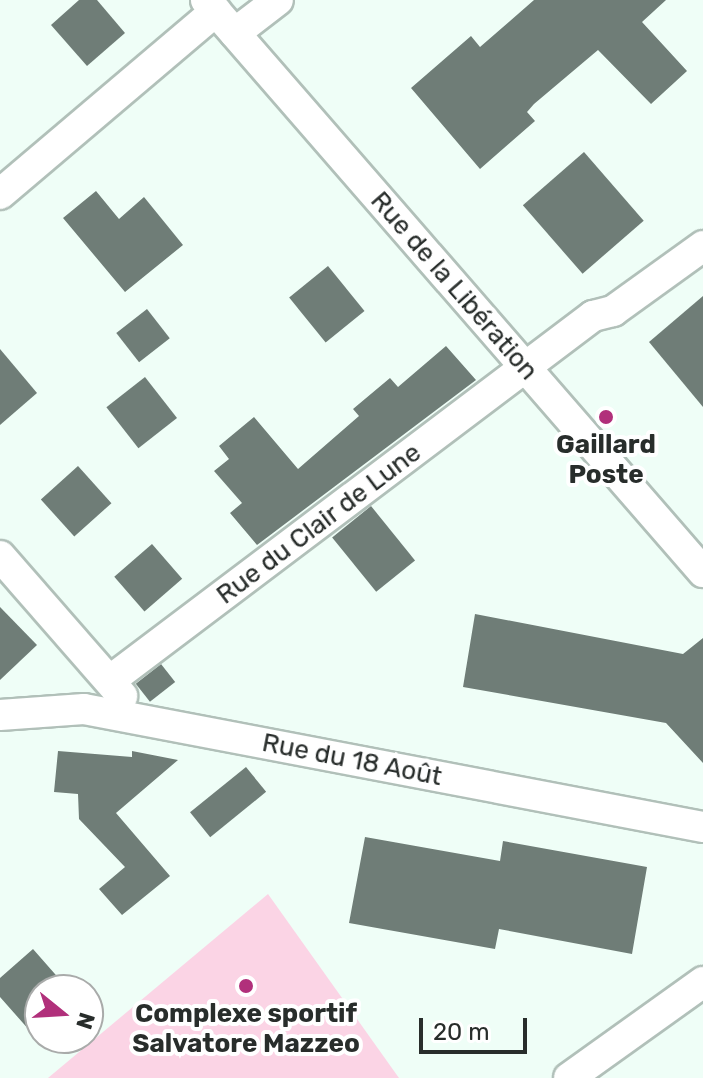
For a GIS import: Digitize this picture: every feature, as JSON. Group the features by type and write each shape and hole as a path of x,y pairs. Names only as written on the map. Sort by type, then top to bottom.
{"street":[{"path":"0,194 219,14 278,0"},
{"name":"Rue de la Libération","path":"219,14 703,572"},
{"name":"Rue du Clair de Lune","path":"112,679 524,368 703,246"},
{"path":"0,556 112,679 122,695 120,716"},
{"name":"Rue du 18 Août","path":"0,715 61,707 120,716 703,827"},
{"path":"569,1078 703,982"}],"shaded area":[{"name":"Complexe sportif Salvatore Mazzeo","path":"268,894 399,1078 48,1078 77,1054 104,1054 104,1031"}],"building":[{"path":"79,0 97,0 125,33 87,66 51,25"},
{"path":"534,0 666,0 642,22 687,71 651,104 598,50 534,104 527,112 535,121 480,169 411,88 471,36 480,47"},
{"path":"584,152 644,221 583,274 523,205"},
{"path":"96,191 119,219 144,197 183,245 125,292 63,218"},
{"path":"328,266 365,311 326,343 289,297"},
{"path":"703,296 703,407 649,342"},
{"path":"147,309 170,338 139,362 116,333"},
{"path":"446,346 476,380 257,545 230,513 242,503 214,471 229,459 219,446 254,417 298,469 359,416 353,409 390,378 398,387"},
{"path":"0,349 37,393 0,425"},
{"path":"145,377 177,418 138,448 106,407"},
{"path":"78,466 111,503 74,537 41,499"},
{"path":"371,506 415,560 376,592 332,537"},
{"path":"152,544 182,579 144,612 114,577"},
{"path":"0,607 37,645 0,680"},
{"path":"475,614 683,654 703,638 703,763 666,723 463,687"},
{"path":"161,664 175,682 150,702 136,684"},
{"path":"58,751 132,757 132,751 178,760 116,813 170,876 122,915 99,889 125,867 79,819 78,794 54,792"},
{"path":"246,767 266,792 210,837 190,812"},
{"path":"365,837 500,861 503,841 647,867 632,954 499,929 495,949 349,923"},
{"path":"33,949 55,974 24,974 24,1024 0,997 0,978"}],"place":[{"name":"Gaillard Poste","path":"606,417"},
{"name":"Complexe sportif Salvatore Mazzeo","path":"246,986"}]}
